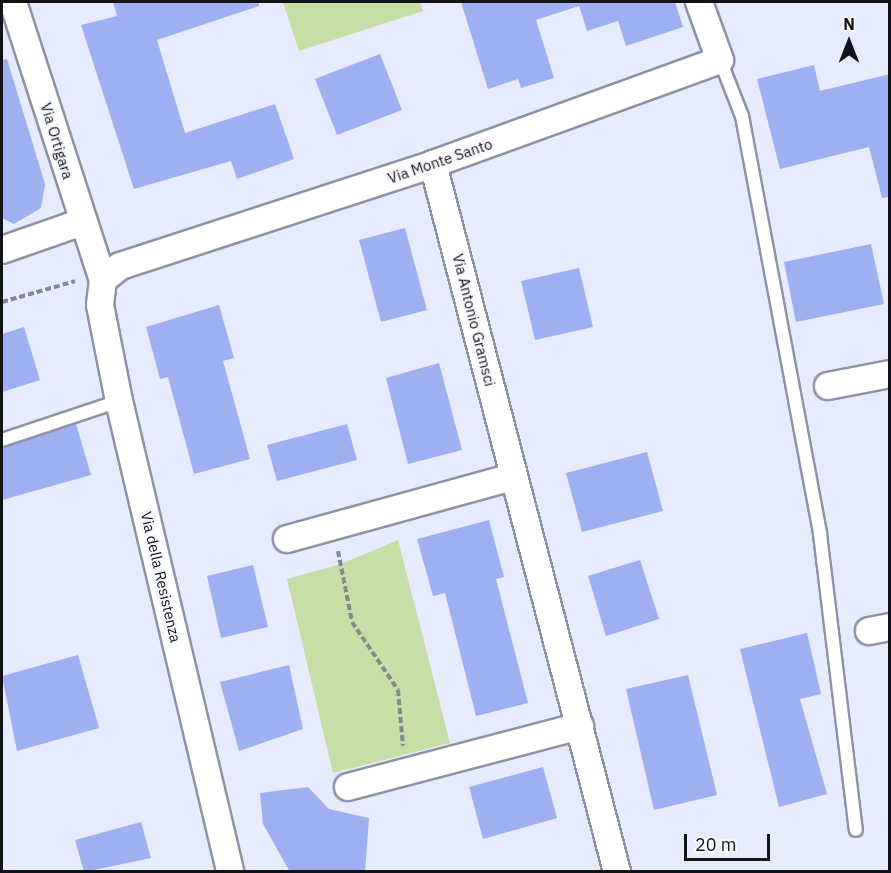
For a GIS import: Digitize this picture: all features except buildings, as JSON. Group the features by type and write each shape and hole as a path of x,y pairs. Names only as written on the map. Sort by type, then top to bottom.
{"street":[{"name":"Via Ortigara","path":"13,2 82,222 103,280"},
{"path":"699,2 720,60"},
{"name":"Via Monte Santo","path":"103,280 120,266 433,164 720,60"},
{"name":"Via Antonio Gramsci","path":"433,164 512,477 617,872"},
{"path":"2,250 82,222"},
{"name":"Via della Resistenza","path":"103,280 100,306 119,401 230,872"},
{"path":"828,386 890,374"},
{"path":"287,539 512,477"},
{"path":"348,787 580,726"}],"lane":[{"path":"720,60 742,116 818,523 856,830"},
{"path":"2,440 119,401"}],"path":[{"path":"2,302 66,281 103,280"},
{"path":"334,526 351,622 398,690 405,772"}],"green space":[{"path":"283,2 420,2 423,11 299,51"},
{"path":"398,540 450,743 333,773 287,579 341,564"}]}
